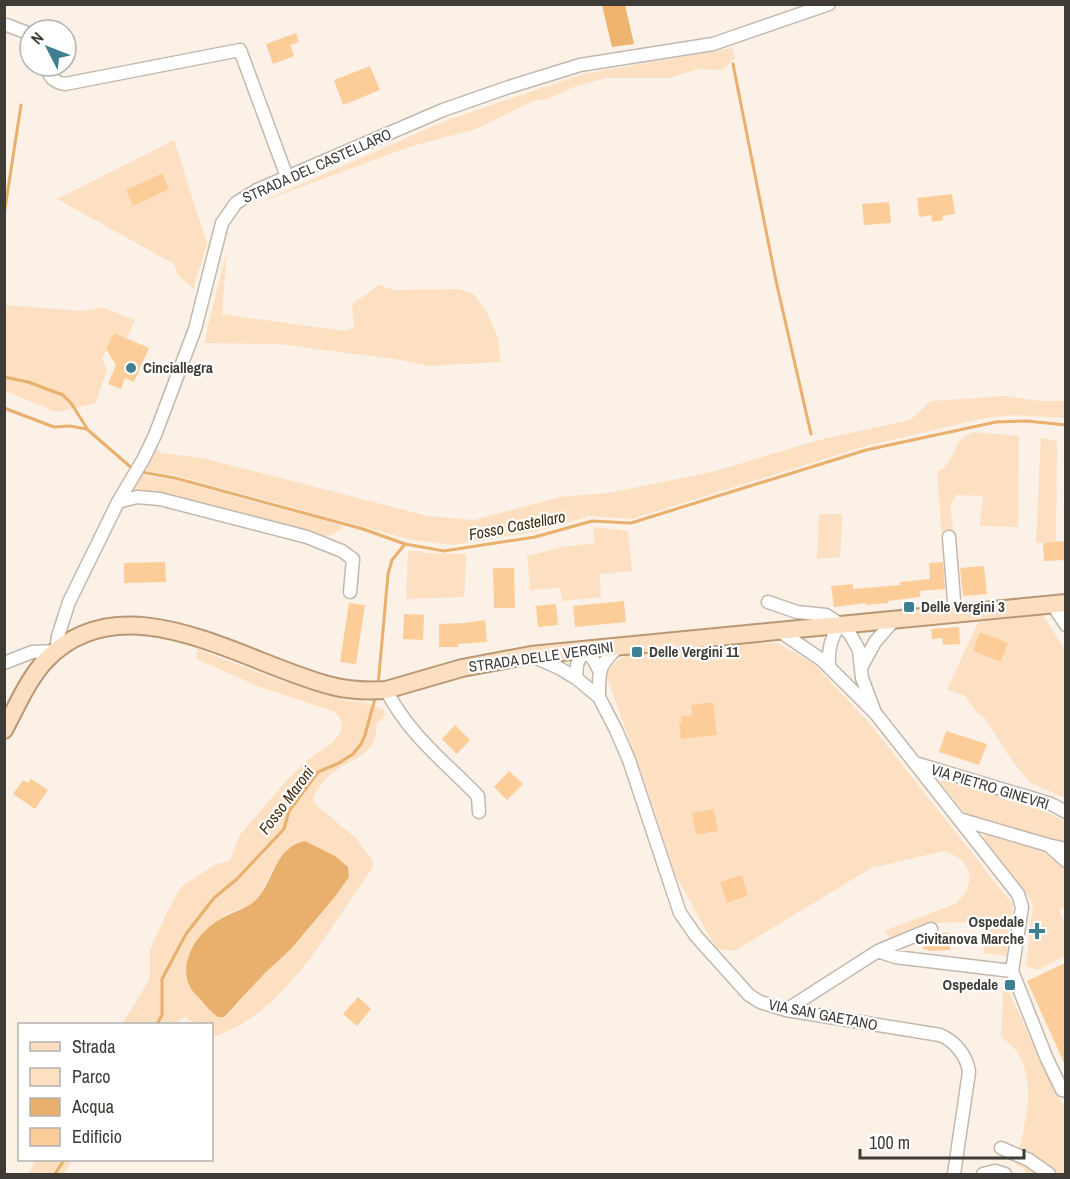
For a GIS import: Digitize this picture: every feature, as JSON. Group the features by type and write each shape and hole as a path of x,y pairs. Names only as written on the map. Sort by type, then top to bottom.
{"main road":[{"name":"STRADA DELLE VERGINI","path":"4,730 35,674 56,651 68,641 113,627 141,625 179,632 323,684 358,691 386,690 462,668 531,655 1059,604"}],"street":[{"name":"STRADA DEL CASTELLARO","path":"56,651 58,636 69,602 118,502 155,435 195,329 222,223 236,202 257,190 443,110 509,87 580,65 713,44 830,4"},
{"path":"7,25 18,29"},
{"path":"50,78 57,83 65,84 240,50 287,177"},
{"path":"118,502 138,497 160,499 307,537 354,559 350,591"},
{"path":"948,537 956,613"},
{"path":"768,602 797,612 826,615 840,624 831,639 829,666"},
{"path":"1059,604 1065,625"},
{"path":"862,666 875,642 895,619"},
{"name":"VIA PIETRO GINEVRI","path":"840,624 850,633 855,642 862,666 862,678 876,714"},
{"name":"VIA PIETRO GINEVRI","path":"777,630 829,666 876,714 1018,894 1022,907 1012,971"},
{"path":"576,678 577,665 583,650 593,659 599,670 619,646"},
{"path":"4,663 32,652 56,651"},
{"name":"VIA SAN GAETANO","path":"531,655 560,668 599,697 629,760 680,913 696,936 749,995 760,1002 786,1010 940,1035 953,1043 965,1058 969,1072 954,1174"},
{"name":"VIA SAN GAETANO","path":"599,670 599,697"},
{"path":"386,690 400,716 420,741 478,796 479,812"},
{"name":"VIA PIETRO GINEVRI","path":"915,764 1051,804 1065,812"},
{"path":"959,819 1065,849"},
{"path":"1048,845 1065,861"},
{"path":"786,1010 878,951 931,929"},
{"path":"878,951 895,957 1012,971 1047,1059 1064,1092"},
{"path":"1001,1148 1029,1160 1049,1174"},
{"path":"983,1174 995,1170 1005,1174"}],"green space":[{"path":"732,48 735,58 722,70 698,69 669,78 606,78 574,87 547,99 533,101 476,129 409,147 258,203 445,121 583,74"},
{"path":"174,140 207,244 193,289 177,274 174,264 57,199","holes":["161,173 169,189 133,205 126,190"]},
{"path":"227,250 222,314 345,331 354,327 352,304 379,285 394,290 459,289 474,294 488,314 498,338 501,362 428,366 395,359 278,344 204,343"},
{"path":"4,305 84,311 102,307 135,320 127,338 114,333 102,359 107,369 96,403 57,412 5,391"},
{"path":"1006,396 1040,401 1065,401 1065,418 1015,415 985,418 866,446 632,519 590,516 534,532 453,545 408,539 174,475 147,471 141,464 150,446 162,453 202,458 428,516 474,520 560,497 609,493 712,472 819,440 910,420 931,401"},
{"path":"973,432 1019,436 1018,527 980,526 983,496 956,495 950,506 954,536 942,537 937,473 947,464 959,442"},
{"path":"1041,438 1057,441 1056,542 1036,543"},
{"path":"141,475 174,480 344,526 331,535 317,537 130,493"},
{"path":"819,514 842,514 840,557 817,559"},
{"path":"593,527 628,531 632,571 600,574 601,597 562,601 560,588 530,590 527,556 564,547 595,543"},
{"path":"408,551 466,554 464,597 406,599"},
{"path":"1043,615 1065,650 1065,798 1029,782 1010,758 984,717 977,713 964,695 947,690 978,622","holes":["981,632 988,635 983,648 993,638 1008,643 1001,662 973,651"]},
{"path":"777,643 813,663 871,725 1013,905 1006,956 984,953 985,922 931,923 890,940 884,931 955,904 962,897 967,889 969,874 961,861 944,851 871,868 735,951 718,949 675,874 606,675 616,662 630,654 702,649 705,656 721,653 724,644","holes":["713,702 717,735 681,739 679,724 682,723 681,716 692,715 691,705","714,809 718,831 696,835 692,814","742,875 748,896 727,903 720,882"]},
{"path":"197,649 281,681 383,709 385,716 376,724 373,743 362,755 331,774 313,797 315,804 357,839 373,862 372,869 305,965 265,1008 242,1024 216,1036 213,1034 213,1023 194,1023 185,1017 175,1023 123,1023 150,979 150,950 181,887 216,864 230,861 239,836 286,781 309,759 331,744 340,733 342,722 335,712 257,686 197,659","holes":["305,841 335,856 349,877 290,950 266,972 236,1006 201,999 191,990 187,957 194,944 214,923 230,912 244,908 257,900 276,864"]},
{"path":"939,781 949,781 1044,811 1065,821 1065,842 966,815"},
{"path":"987,834 1040,849 1065,869 1065,907 1059,910 1065,924 1065,956 1038,970 1026,966 1033,903 982,838"},
{"path":"1004,981 1055,1092 1065,1107 1065,1174 1026,1174 1024,1168 1016,1165 1025,1123 1028,1094 1024,1067 1017,1051 1001,1037"},
{"path":"35,1161 71,1161 64,1174 28,1174"}],"shaded area":[{"path":"602,5 625,5 634,44 612,47"}],"water":[{"path":"305,841 335,856 348,867 349,877 290,950 224,1017 218,1017 190,987 186,968 191,950 209,927 222,918 249,906 257,899 281,857 295,844"}],"building":[{"path":"296,33 299,42 290,45 294,56 273,64 266,44"},
{"path":"370,66 380,90 343,105 334,80"},
{"path":"162,173 169,189 133,206 126,190"},
{"path":"952,194 955,214 943,216 943,220 932,222 931,215 919,217 917,198"},
{"path":"889,202 891,223 864,225 862,204"},
{"path":"114,333 149,348 134,382 125,378 121,389 108,384 116,365 106,349"},
{"path":"1065,541 1065,560 1044,561 1043,543"},
{"path":"165,562 166,582 124,583 124,563"},
{"path":"943,562 945,589 920,591 920,597 888,601 888,603 834,607 831,586 853,584 853,589 900,585 900,582 930,579 929,563"},
{"path":"984,566 987,594 963,596 960,568"},
{"path":"493,568 514,568 515,608 494,608"},
{"path":"624,601 626,622 575,627 573,606"},
{"path":"349,603 365,605 356,664 340,662"},
{"path":"556,604 558,625 538,627 536,606"},
{"path":"404,614 424,615 423,640 403,639"},
{"path":"485,620 487,642 458,644 458,647 439,647 439,624"},
{"path":"959,627 960,644 943,645 942,638 932,639 931,629"},
{"path":"980,632 1008,643 1001,662 973,651"},
{"path":"713,702 717,735 681,739 679,723 682,723 681,716 692,715 691,705"},
{"path":"455,725 470,740 457,754 442,739"},
{"path":"946,731 987,744 979,765 939,752"},
{"path":"509,771 523,784 507,800 494,787"},
{"path":"31,779 48,790 35,809 13,794 23,780 28,783"},
{"path":"714,809 718,831 696,835 692,813"},
{"path":"742,875 748,896 727,903 720,882"},
{"path":"938,932 950,933 950,950 923,949 924,941 931,941 931,938"},
{"path":"1065,963 1065,1065 1027,981"},
{"path":"358,997 371,1009 357,1026 343,1014"}],"waterway":[{"path":"733,64 776,281 811,434"},
{"path":"4,215 21,105"},
{"name":"Fosso Castellaro","path":"4,377 28,382 63,395 71,403 88,430 134,470"},
{"path":"4,408 54,427 70,426 86,429"},
{"name":"Fosso Castellaro","path":"141,472 175,478 363,529 405,544 444,551 535,537 592,521 631,523 866,450 996,422 1027,421 1066,425"},
{"name":"Fosso Maroni","path":"378,686 388,574 392,560 405,544"},
{"name":"Fosso Maroni","path":"158,1023 162,1015 162,979 186,934 214,898 237,879 284,829 289,811 318,772 353,754 361,744 376,695"},
{"name":"Fosso Maroni","path":"55,1174 63,1161"}],"place":[{"name":"Cinciallegra","path":"131,368"},
{"name":"Delle Vergini 3","path":"909,607"},
{"name":"Delle Vergini 11","path":"637,652"},
{"name":"Ospedale Civitanova Marche","path":"1037,931"},
{"name":"Ospedale","path":"1010,985"}]}
